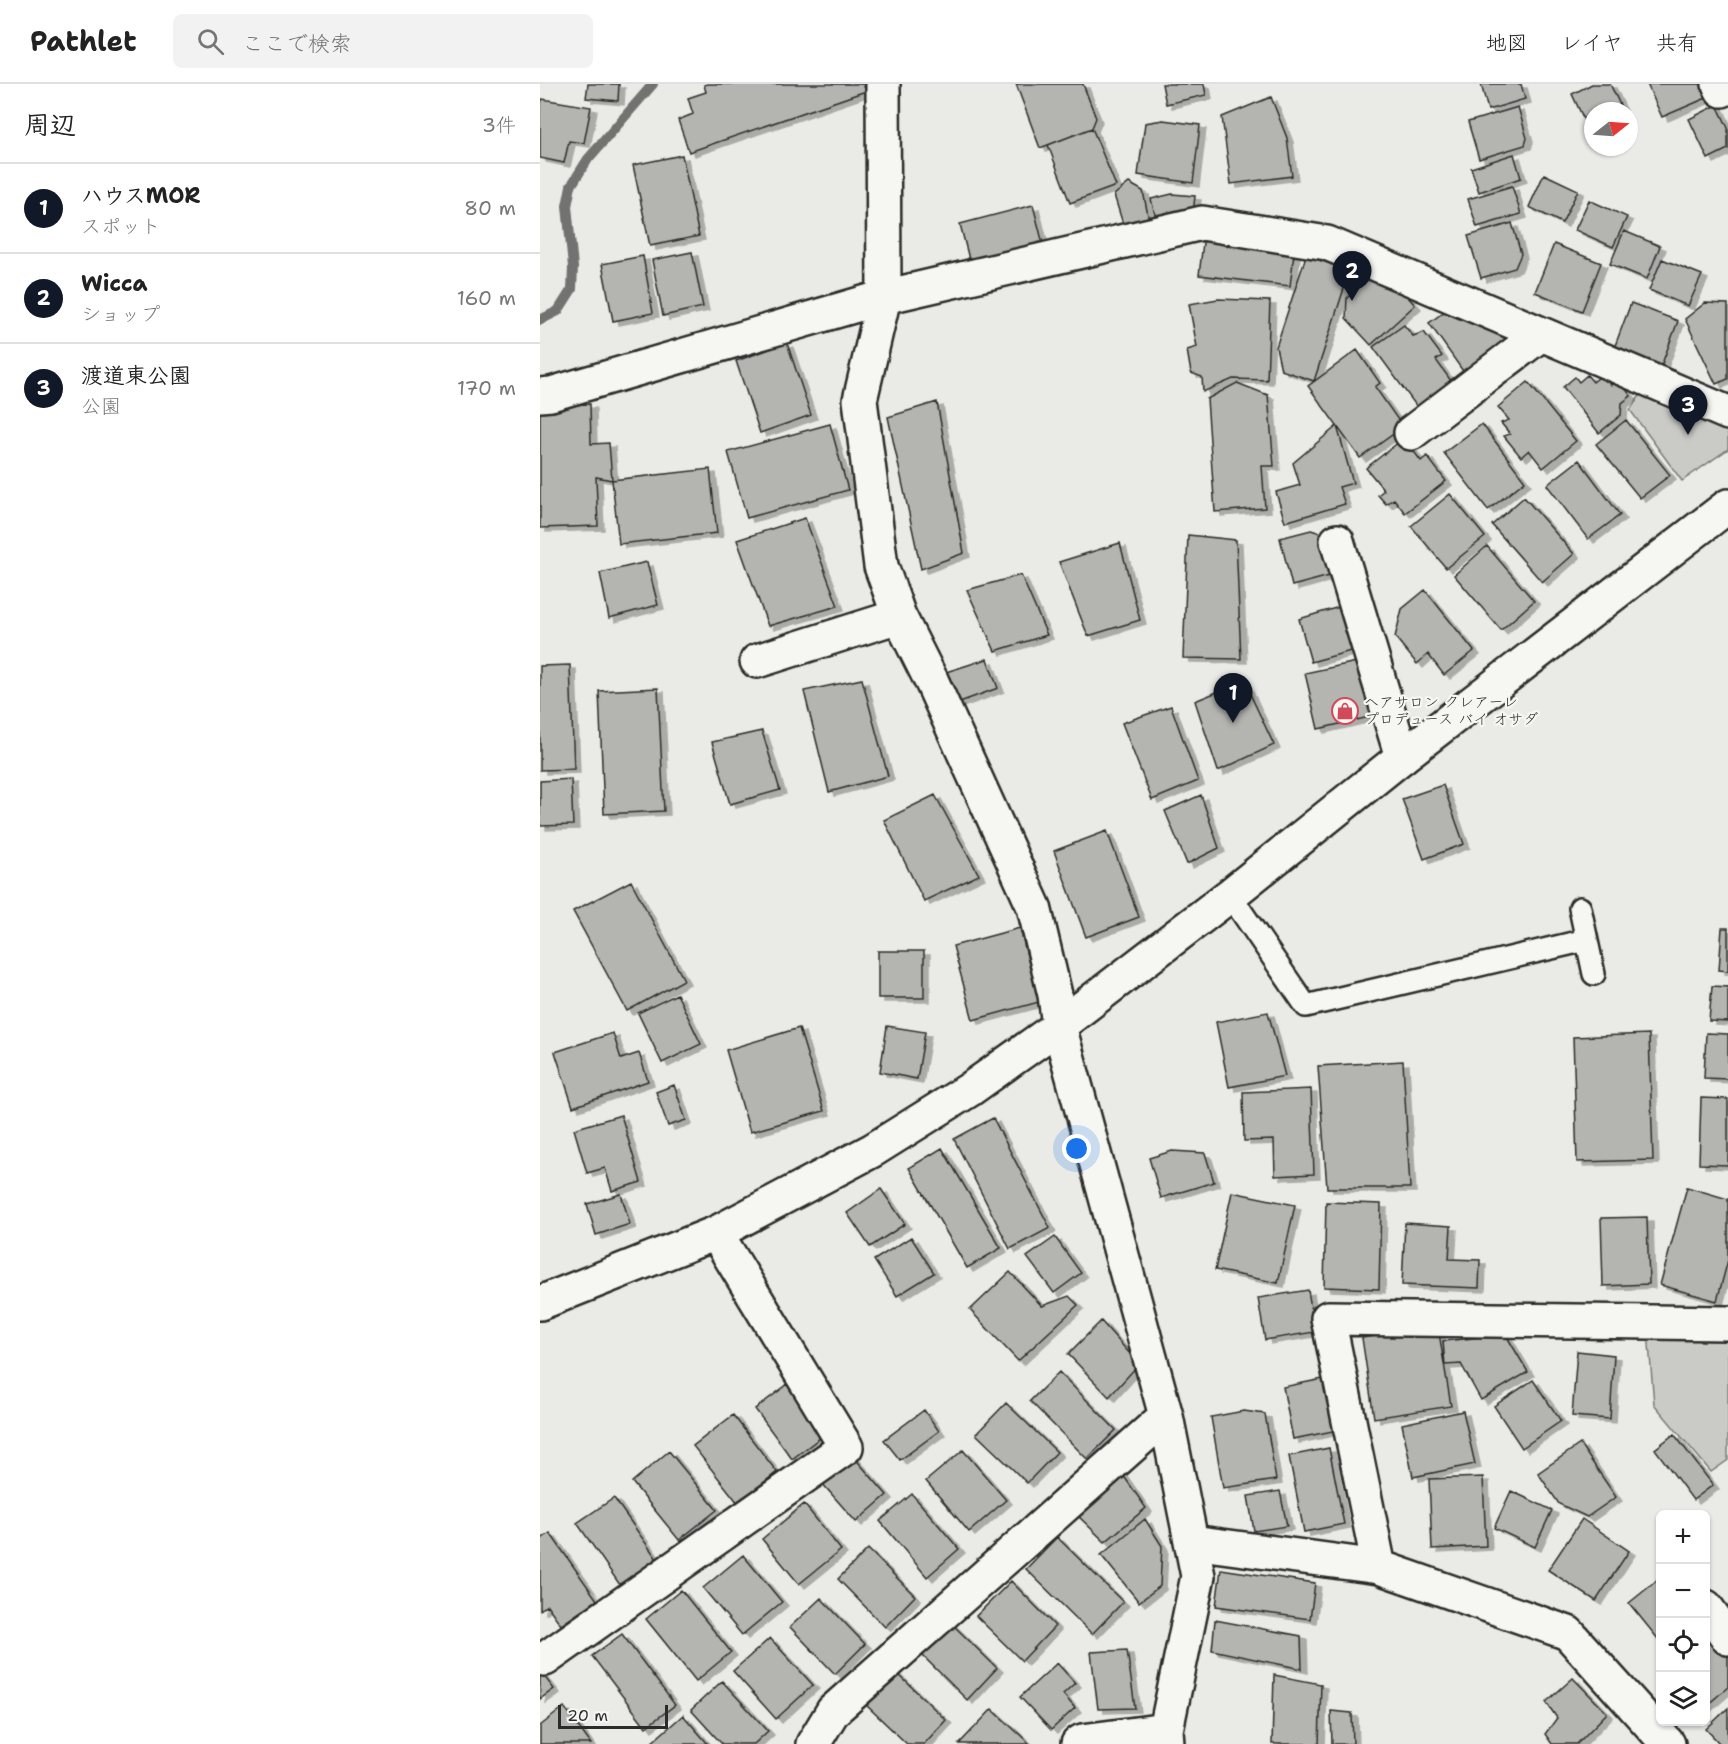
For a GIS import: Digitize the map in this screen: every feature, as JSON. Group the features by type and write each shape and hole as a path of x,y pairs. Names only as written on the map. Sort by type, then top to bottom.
{"street":[{"path":"884,84 884,297 860,400 881,566 899,616 933,682 1034,907 1055,995 1059,1026 1166,1416 1198,1576 1166,1737 1082,1741 1078,1744"},
{"path":"540,395 551,394 884,297 1202,223 1327,243 1728,413"},
{"path":"1411,433 1541,334"},
{"path":"540,1303 716,1233 873,1150 969,1090 1059,1026 1230,895 1402,757 1728,506"},
{"path":"1337,541 1402,757"},
{"path":"757,661 899,616"},
{"path":"545,1659 846,1447 716,1233"},
{"path":"1379,1567 1328,1318 1728,1323"},
{"path":"813,1744 833,1711 1166,1416"},
{"path":"1192,1542 1379,1567 1568,1634 1668,1744"},
{"path":"1710,1613 1728,1638"}],"lane":[{"path":"1230,895 1306,1006 1586,940"},
{"path":"1580,908 1594,974"}],"shaded area":[{"path":"1643,391 1728,421 1728,449 1682,481 1630,410"},
{"path":"1648,1332 1728,1335 1728,1460 1711,1472 1654,1404"}],"building":[{"path":"588,84 619,84 618,101 586,98"},
{"path":"863,84 866,91 689,152 678,120 693,114 688,98 706,92 704,85"},
{"path":"1016,84 1083,84 1096,118 1092,128 1040,148"},
{"path":"1162,84 1204,84 1206,95 1166,104"},
{"path":"1481,84 1521,84 1525,99 1488,110"},
{"path":"1592,84 1610,84 1619,102 1584,102 1584,120 1572,94"},
{"path":"1647,84 1706,84 1711,96 1662,117"},
{"path":"1271,97 1287,138 1292,176 1231,184 1222,117"},
{"path":"542,99 591,107 584,143 569,141 564,163 540,158"},
{"path":"1717,105 1728,128 1728,149 1708,159 1689,119"},
{"path":"1518,107 1527,138 1525,145 1479,159 1468,122"},
{"path":"1163,120 1200,125 1193,183 1138,175 1145,123"},
{"path":"1092,128 1116,186 1070,203 1048,145"},
{"path":"1514,154 1521,178 1479,192 1471,168"},
{"path":"682,155 699,236 650,246 633,165"},
{"path":"1544,174 1578,190 1562,223 1529,207"},
{"path":"1129,183 1143,191 1150,225 1136,228 1123,224 1114,195"},
{"path":"1512,186 1521,214 1477,227 1468,199"},
{"path":"1172,194 1195,196 1193,214 1157,223 1151,199"},
{"path":"1589,200 1627,217 1613,247 1575,230"},
{"path":"1033,205 1043,244 970,263 960,224"},
{"path":"1512,223 1521,254 1515,268 1481,278 1468,236"},
{"path":"1624,231 1660,246 1647,279 1610,264"},
{"path":"1204,235 1295,246 1290,286 1199,275"},
{"path":"1554,244 1601,263 1582,311 1535,292"},
{"path":"692,252 703,307 663,316 652,260"},
{"path":"643,256 653,313 613,321 602,264"},
{"path":"1306,256 1350,270 1314,381 1281,370 1276,347"},
{"path":"1662,259 1702,275 1688,306 1649,290"},
{"path":"1374,274 1385,285 1392,279 1415,305 1371,345 1346,318 1347,298"},
{"path":"1218,299 1270,301 1267,380 1233,379 1203,392 1202,377 1191,373 1187,350 1197,347 1189,304"},
{"path":"1631,303 1678,321 1660,369 1613,351"},
{"path":"1705,303 1728,304 1728,379 1716,384 1685,319"},
{"path":"1452,306 1494,320 1509,342 1465,374 1429,323"},
{"path":"1404,325 1413,336 1424,332 1442,356 1436,360 1454,385 1420,411 1373,347"},
{"path":"787,343 811,415 760,433 736,361"},
{"path":"1357,350 1380,383 1375,387 1403,427 1360,458 1308,386"},
{"path":"1603,374 1611,385 1618,379 1631,396 1622,403 1621,415 1599,433 1563,387 1575,377 1579,382 1587,375 1593,382"},
{"path":"1528,382 1576,441 1543,468 1529,450 1521,457 1504,436 1510,434 1501,423 1509,420 1498,407"},
{"path":"1237,383 1268,395 1274,466 1262,466 1265,508 1215,512 1207,399"},
{"path":"937,402 964,553 921,569 888,417"},
{"path":"590,404 591,444 609,443 612,480 596,477 598,526 540,528 540,406"},
{"path":"1626,420 1670,475 1640,498 1596,444"},
{"path":"830,424 848,490 747,518 728,452"},
{"path":"1482,424 1525,481 1488,510 1444,453"},
{"path":"1337,426 1353,483 1339,487 1345,504 1285,522 1276,492 1300,485 1293,463"},
{"path":"1404,438 1421,461 1427,456 1446,481 1405,513 1394,499 1386,504 1378,495 1384,490 1366,468"},
{"path":"1579,460 1620,515 1588,539 1547,485"},
{"path":"710,469 717,533 619,544 612,480"},
{"path":"1450,494 1485,537 1446,568 1411,526"},
{"path":"1524,497 1574,554 1542,582 1492,525"},
{"path":"805,518 838,606 768,626 737,540"},
{"path":"1311,530 1327,535 1337,574 1292,586 1280,538"},
{"path":"1188,535 1236,540 1241,659 1183,658"},
{"path":"1120,543 1140,620 1088,636 1059,562"},
{"path":"1487,546 1534,601 1501,630 1454,575"},
{"path":"647,562 658,605 609,618 600,573"},
{"path":"1021,575 1047,635 995,651 967,590"},
{"path":"1425,590 1474,651 1444,675 1428,654 1417,664 1395,637 1402,609"},
{"path":"1346,605 1358,649 1311,662 1299,619"},
{"path":"987,659 998,688 957,703 946,672"},
{"path":"1366,660 1378,715 1318,729 1305,673"},
{"path":"570,665 574,769 540,770 540,666"},
{"path":"862,679 888,776 829,792 804,691"},
{"path":"1244,681 1274,745 1218,771 1195,701"},
{"path":"658,688 664,811 604,814 599,691"},
{"path":"1171,706 1198,781 1152,800 1122,723"},
{"path":"762,731 780,790 730,804 712,742"},
{"path":"571,779 573,825 540,826 540,781"},
{"path":"1443,785 1464,844 1424,859 1402,799"},
{"path":"935,795 979,875 924,901 884,820"},
{"path":"1201,795 1219,848 1187,864 1165,811"},
{"path":"1107,831 1139,917 1086,937 1054,851"},
{"path":"631,881 684,980 627,1011 573,911"},
{"path":"1020,928 1039,1002 973,1020 953,946"},
{"path":"1722,928 1728,928 1728,971 1719,970"},
{"path":"878,951 924,951 924,998 878,998"},
{"path":"1712,986 1728,987 1728,1022 1709,1021"},
{"path":"677,994 701,1044 662,1063 638,1013"},
{"path":"1268,1012 1285,1076 1229,1087 1216,1022"},
{"path":"887,1026 925,1032 917,1079 880,1072"},
{"path":"799,1028 824,1111 750,1132 726,1050"},
{"path":"613,1033 621,1059 639,1053 648,1081 573,1107 555,1052"},
{"path":"1706,1033 1728,1034 1728,1079 1704,1078"},
{"path":"1649,1034 1653,1160 1577,1162 1573,1037"},
{"path":"1403,1061 1410,1188 1327,1188 1318,1066"},
{"path":"674,1085 686,1120 668,1126 656,1092"},
{"path":"1311,1089 1314,1174 1275,1176 1274,1140 1244,1141 1243,1092"},
{"path":"1701,1098 1728,1099 1728,1165 1699,1164"},
{"path":"621,1115 641,1182 612,1191 605,1168 587,1173 574,1129"},
{"path":"993,1118 1050,1228 1010,1249 954,1139"},
{"path":"942,1148 1001,1248 967,1268 909,1168"},
{"path":"1172,1151 1205,1153 1214,1182 1161,1198 1149,1158"},
{"path":"1687,1187 1728,1199 1728,1260 1717,1301 1660,1285"},
{"path":"881,1189 905,1224 870,1247 847,1213"},
{"path":"1232,1192 1295,1205 1278,1283 1215,1270"},
{"path":"621,1194 630,1224 596,1235 587,1204"},
{"path":"1326,1202 1381,1204 1379,1289 1324,1287"},
{"path":"1647,1217 1649,1284 1603,1286 1601,1218"},
{"path":"1405,1223 1451,1226 1449,1259 1480,1260 1479,1288 1402,1285"},
{"path":"911,1237 934,1273 897,1296 874,1260"},
{"path":"1055,1237 1081,1273 1054,1293 1027,1257"},
{"path":"1010,1272 1042,1306 1069,1296 1078,1305 1018,1361 970,1310"},
{"path":"1308,1290 1315,1332 1265,1340 1258,1298"},
{"path":"1101,1321 1139,1364 1109,1397 1068,1354"},
{"path":"1438,1327 1451,1406 1374,1418 1362,1338"},
{"path":"1506,1335 1528,1372 1481,1400 1461,1364 1445,1365 1443,1341"},
{"path":"1577,1351 1614,1355 1610,1419 1572,1416"},
{"path":"1059,1372 1116,1430 1087,1459 1030,1401"},
{"path":"1328,1378 1338,1430 1293,1439 1283,1387"},
{"path":"1533,1380 1561,1421 1522,1448 1494,1406"},
{"path":"788,1384 825,1434 792,1459 755,1409"},
{"path":"1006,1403 1057,1452 1027,1483 976,1434"},
{"path":"924,1410 939,1431 900,1460 884,1440"},
{"path":"1244,1411 1265,1414 1276,1480 1223,1488 1211,1417"},
{"path":"1463,1411 1475,1464 1413,1477 1402,1424"},
{"path":"733,1415 777,1472 738,1503 693,1446"},
{"path":"1674,1434 1713,1485 1693,1500 1655,1449"},
{"path":"1580,1444 1616,1497 1587,1517 1559,1504 1538,1473"},
{"path":"1329,1448 1344,1524 1304,1532 1289,1456"},
{"path":"963,1450 1006,1500 969,1532 926,1481"},
{"path":"669,1451 717,1510 679,1540 632,1482"},
{"path":"852,1455 887,1495 856,1522 821,1482"},
{"path":"1121,1472 1146,1508 1105,1542 1075,1513"},
{"path":"1483,1477 1486,1546 1432,1549 1429,1479"},
{"path":"1280,1491 1287,1526 1254,1531 1248,1496"},
{"path":"1511,1491 1552,1510 1535,1547 1494,1528"},
{"path":"912,1494 959,1549 927,1577 880,1521"},
{"path":"614,1498 657,1559 620,1585 577,1523"},
{"path":"804,1504 841,1550 799,1584 762,1539"},
{"path":"1145,1519 1162,1546 1160,1586 1139,1602 1101,1555"},
{"path":"1582,1519 1629,1551 1596,1601 1548,1570"},
{"path":"550,1533 597,1600 561,1625 547,1605 540,1610 540,1540"},
{"path":"1057,1537 1123,1602 1092,1634 1026,1569"},
{"path":"868,1549 915,1596 885,1627 838,1579"},
{"path":"743,1555 782,1602 742,1635 703,1588"},
{"path":"1221,1569 1315,1583 1310,1619 1216,1606"},
{"path":"1011,1581 1055,1626 1022,1661 976,1616"},
{"path":"1656,1581 1656,1637 1629,1603"},
{"path":"681,1590 731,1652 696,1681 646,1619"},
{"path":"821,1598 865,1644 835,1674 790,1627"},
{"path":"1215,1620 1301,1636 1302,1669 1212,1650"},
{"path":"951,1623 997,1668 967,1700 921,1654"},
{"path":"622,1634 675,1705 646,1727 592,1656"},
{"path":"1710,1635 1728,1655 1728,1687 1710,1703"},
{"path":"770,1638 813,1685 776,1719 733,1671"},
{"path":"1127,1650 1135,1708 1098,1709 1091,1652"},
{"path":"1057,1663 1075,1683 1063,1694 1075,1708 1051,1730 1020,1697"},
{"path":"540,1671 554,1689 540,1699"},
{"path":"896,1672 946,1720 924,1744 907,1744 865,1704"},
{"path":"1274,1675 1321,1684 1319,1744 1272,1744"},
{"path":"1573,1678 1607,1713 1577,1744 1552,1744 1545,1734 1557,1718 1546,1702"},
{"path":"722,1681 768,1731 754,1744 722,1744 691,1710"},
{"path":"564,1707 591,1744 540,1744 540,1726"},
{"path":"1728,1708 1728,1744 1720,1744 1706,1729"},
{"path":"992,1709 1030,1744 959,1744"},
{"path":"1331,1711 1352,1713 1353,1744 1332,1744"},
{"path":"683,1715 708,1744 650,1744"}],"waterway":[{"path":"540,320 558,311 572,289 573,267 567,206 571,186 588,159 653,84"}],"place":[{"name":"Wicca","path":"1352,301"},
{"name":"渡道東公園","path":"1688,435"},
{"name":"ヘアサロン クレアーレ プロデュース バイ オサダ","path":"1345,711"},
{"name":"ハウスMOR","path":"1233,723"}]}
